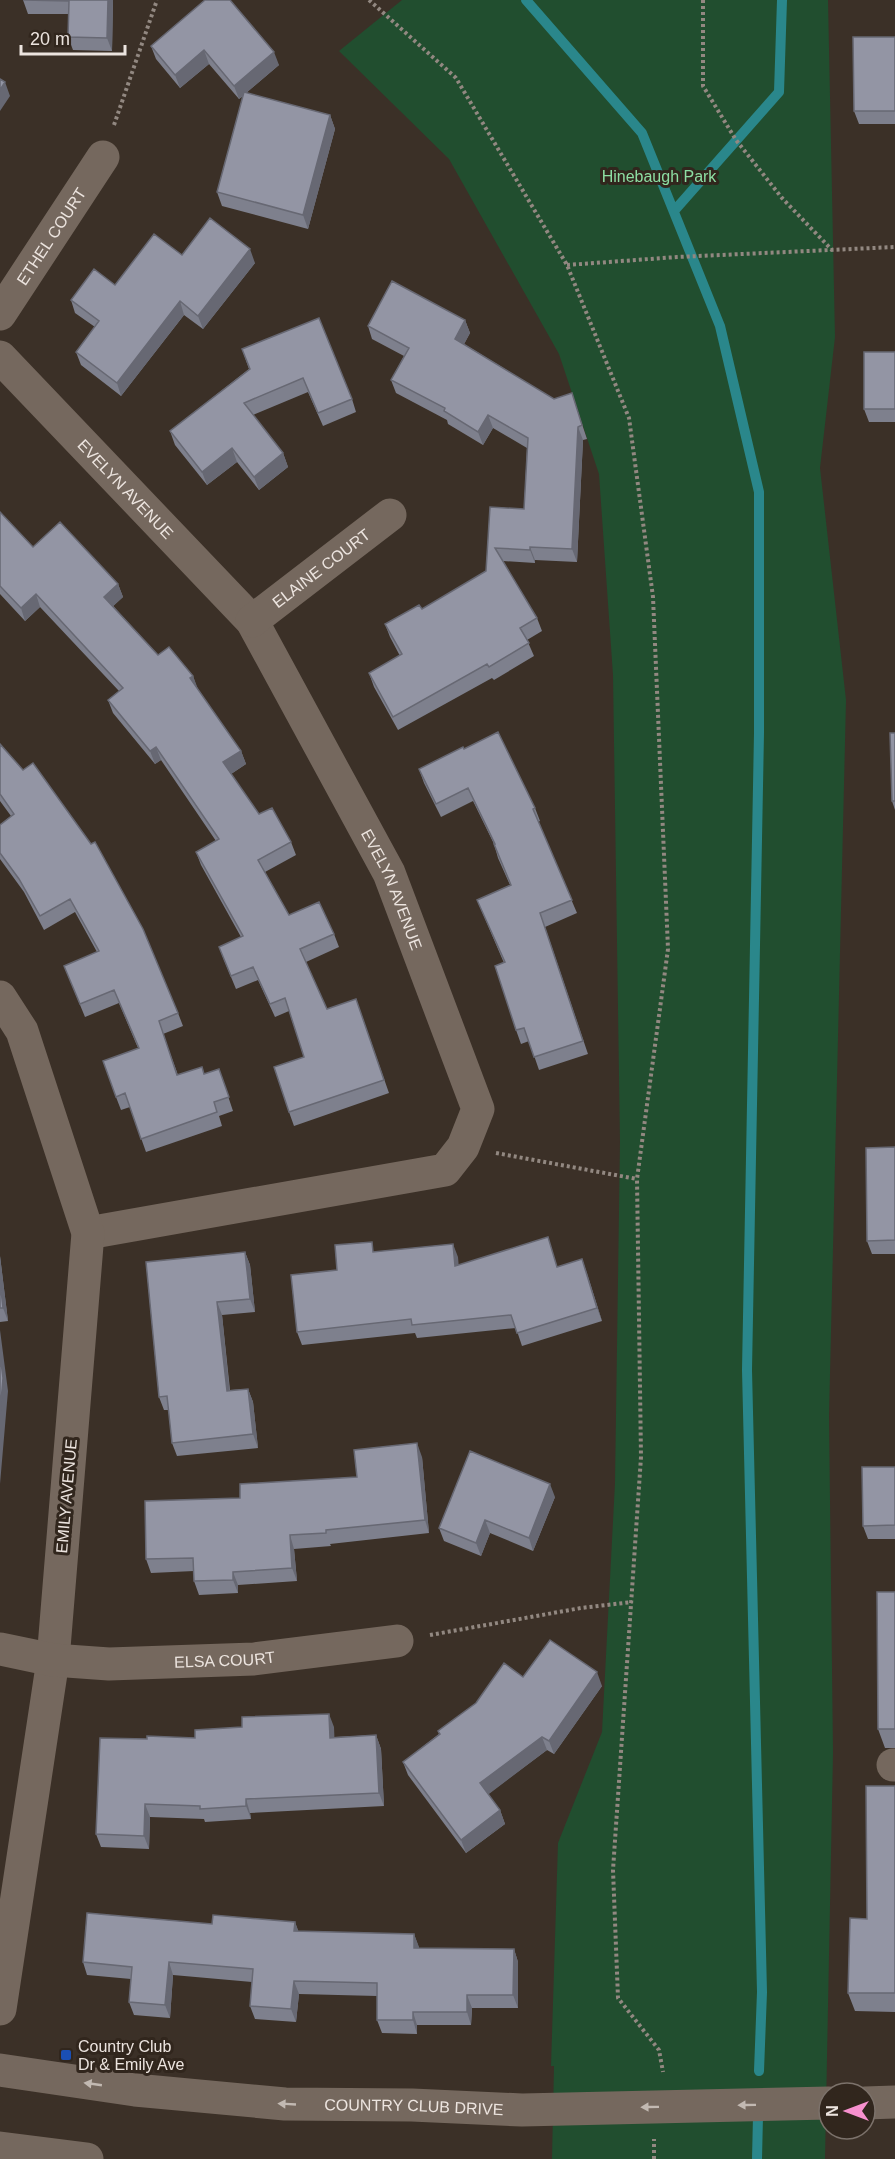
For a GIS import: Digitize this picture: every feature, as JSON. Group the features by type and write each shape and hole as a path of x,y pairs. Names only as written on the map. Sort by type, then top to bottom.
{"street":[{"name":"ETHEL COURT","path":"0,314 103,157"},
{"name":"EVELYN AVENUE","path":"0,357 252,621 389,873 478,1109 463,1147 445,1170 88,1233"},
{"name":"ELAINE COURT","path":"252,621 390,515"},
{"name":"EMILY AVENUE","path":"0,997 22,1031 88,1233 53,1660 0,2009"},
{"name":"ELSA COURT","path":"0,1649 53,1660 109,1664 254,1659 397,1641"},
{"name":"COUNTRY CLUB DRIVE","path":"0,2070 135,2090 285,2104 412,2105 522,2110 817,2103"},
{"path":"877,2103 895,2102"},
{"path":"0,2148 87,2159"}],"path":[{"path":"103,157 157,0"},
{"path":"369,0 456,78 567,265 629,418 653,597 668,949 637,1179 641,1457 613,1870 618,1998 659,2050 664,2078"},
{"path":"703,0 704,86 736,140 782,198 832,250"},
{"path":"567,265 677,257 895,247"},
{"path":"463,1147 637,1179"},
{"path":"397,1641 581,1608 632,1602"},
{"path":"654,2159 655,2130"}],"green space":[{"name":"Hinebaugh Park","path":"402,0 828,0 835,337 820,468 846,700 829,1416 833,1753 827,2081 817,2081 817,2141 825,2141 825,2159 552,2159 554,2066 551,2066 558,1843 602,1732 615,1483 620,1142 613,675 599,474 559,354 449,159 339,51"}],"building":[{"path":"23,0 108,0 107,38 68,37 69,1"},
{"path":"205,0 230,0 274,52 234,86 204,50 175,75 151,46"},
{"path":"853,37 895,37 895,111 854,111"},
{"path":"0,79 5,82 0,90"},
{"path":"244,92 330,115 303,215 217,192"},
{"path":"210,218 250,249 198,316 180,301 117,383 76,352 99,321 71,300 94,269 115,285 154,234 182,255"},
{"path":"392,281 465,320 455,339 554,399 572,393 582,425 578,427 572,549 495,548 537,618 520,628 529,643 489,667 487,664 393,717 369,673 402,654 385,624 419,605 422,609 486,571 490,507 524,509 528,438 488,415 478,432 444,411 445,408 391,380 409,348 368,326"},
{"path":"319,318 352,399 318,413 303,378 244,403 283,453 254,477 232,448 202,472 170,431 250,369 242,349"},
{"path":"864,352 895,352 895,409 864,409"},
{"path":"0,512 33,547 60,522 118,584 104,597 158,655 169,647 193,676 190,678 241,751 223,762 259,814 272,808 291,842 258,860 289,915 319,902 334,934 300,949 327,1009 356,999 384,1080 289,1112 274,1067 304,1057 285,998 270,1004 253,967 231,976 219,947 243,936 196,852 219,839 156,747 150,751 108,700 123,688 36,594 21,608 0,586"},
{"path":"498,732 535,808 533,809 572,900 540,913 583,1041 534,1057 524,1028 516,1030 495,966 505,962 477,900 511,885 495,844 468,788 436,804 419,769"},
{"path":"890,733 895,733 895,801 892,801"},
{"path":"0,744 23,770 33,763 91,844 95,842 143,929 178,1013 159,1021 177,1075 202,1067 204,1074 219,1069 229,1097 214,1102 217,1112 141,1139 125,1093 116,1097 103,1061 139,1048 114,990 80,1004 64,966 99,951 70,899 40,916 19,879 0,853 0,825 14,814 0,794"},
{"path":"895,1147 895,1240 867,1241 866,1148"},
{"path":"548,1237 557,1267 582,1259 597,1308 517,1333 511,1315 412,1325 411,1319 297,1332 291,1275 337,1270 335,1245 372,1242 373,1252 453,1244 455,1266"},
{"path":"245,1252 250,1299 217,1302 227,1391 248,1389 253,1434 172,1443 167,1396 159,1397 146,1262"},
{"path":"0,1281 3,1308 0,1308"},
{"path":"0,1354 3,1378 0,1414"},
{"path":"417,1443 425,1520 326,1530 326,1533 290,1535 292,1568 233,1572 233,1580 194,1581 193,1558 146,1559 145,1501 240,1498 240,1484 357,1477 354,1450"},
{"path":"470,1451 550,1484 529,1538 485,1520 476,1543 439,1528"},
{"path":"862,1467 895,1467 895,1525 863,1526"},
{"path":"877,1592 895,1592 895,1729 878,1729"},
{"path":"550,1640 597,1672 549,1741 542,1737 480,1783 500,1810 461,1840 403,1762 440,1734 438,1731 476,1703 504,1663 523,1677"},
{"path":"329,1714 330,1738 376,1735 379,1793 246,1799 246,1806 200,1809 200,1806 145,1804 144,1836 96,1834 100,1738 147,1739 147,1736 195,1738 195,1730 242,1727 242,1717"},
{"path":"866,1786 895,1786 895,1993 848,1993 850,1918 867,1919"},
{"path":"87,1913 212,1924 213,1915 295,1922 294,1931 414,1934 414,1948 514,1949 513,1995 467,1995 467,2012 413,2012 413,2020 377,2020 377,1983 294,1981 291,2009 250,2006 253,1969 169,1962 165,2005 129,2002 132,1967 83,1962"}],"waterway":[{"path":"526,0 642,133 720,326 759,492 759,733 747,1370 762,1992 759,2071"},
{"path":"674,211 779,92 782,0"},
{"path":"757,2159 758,2116"}],"place":[{"name":"Country Club Dr & Emily Ave","path":"66,2055"}]}
